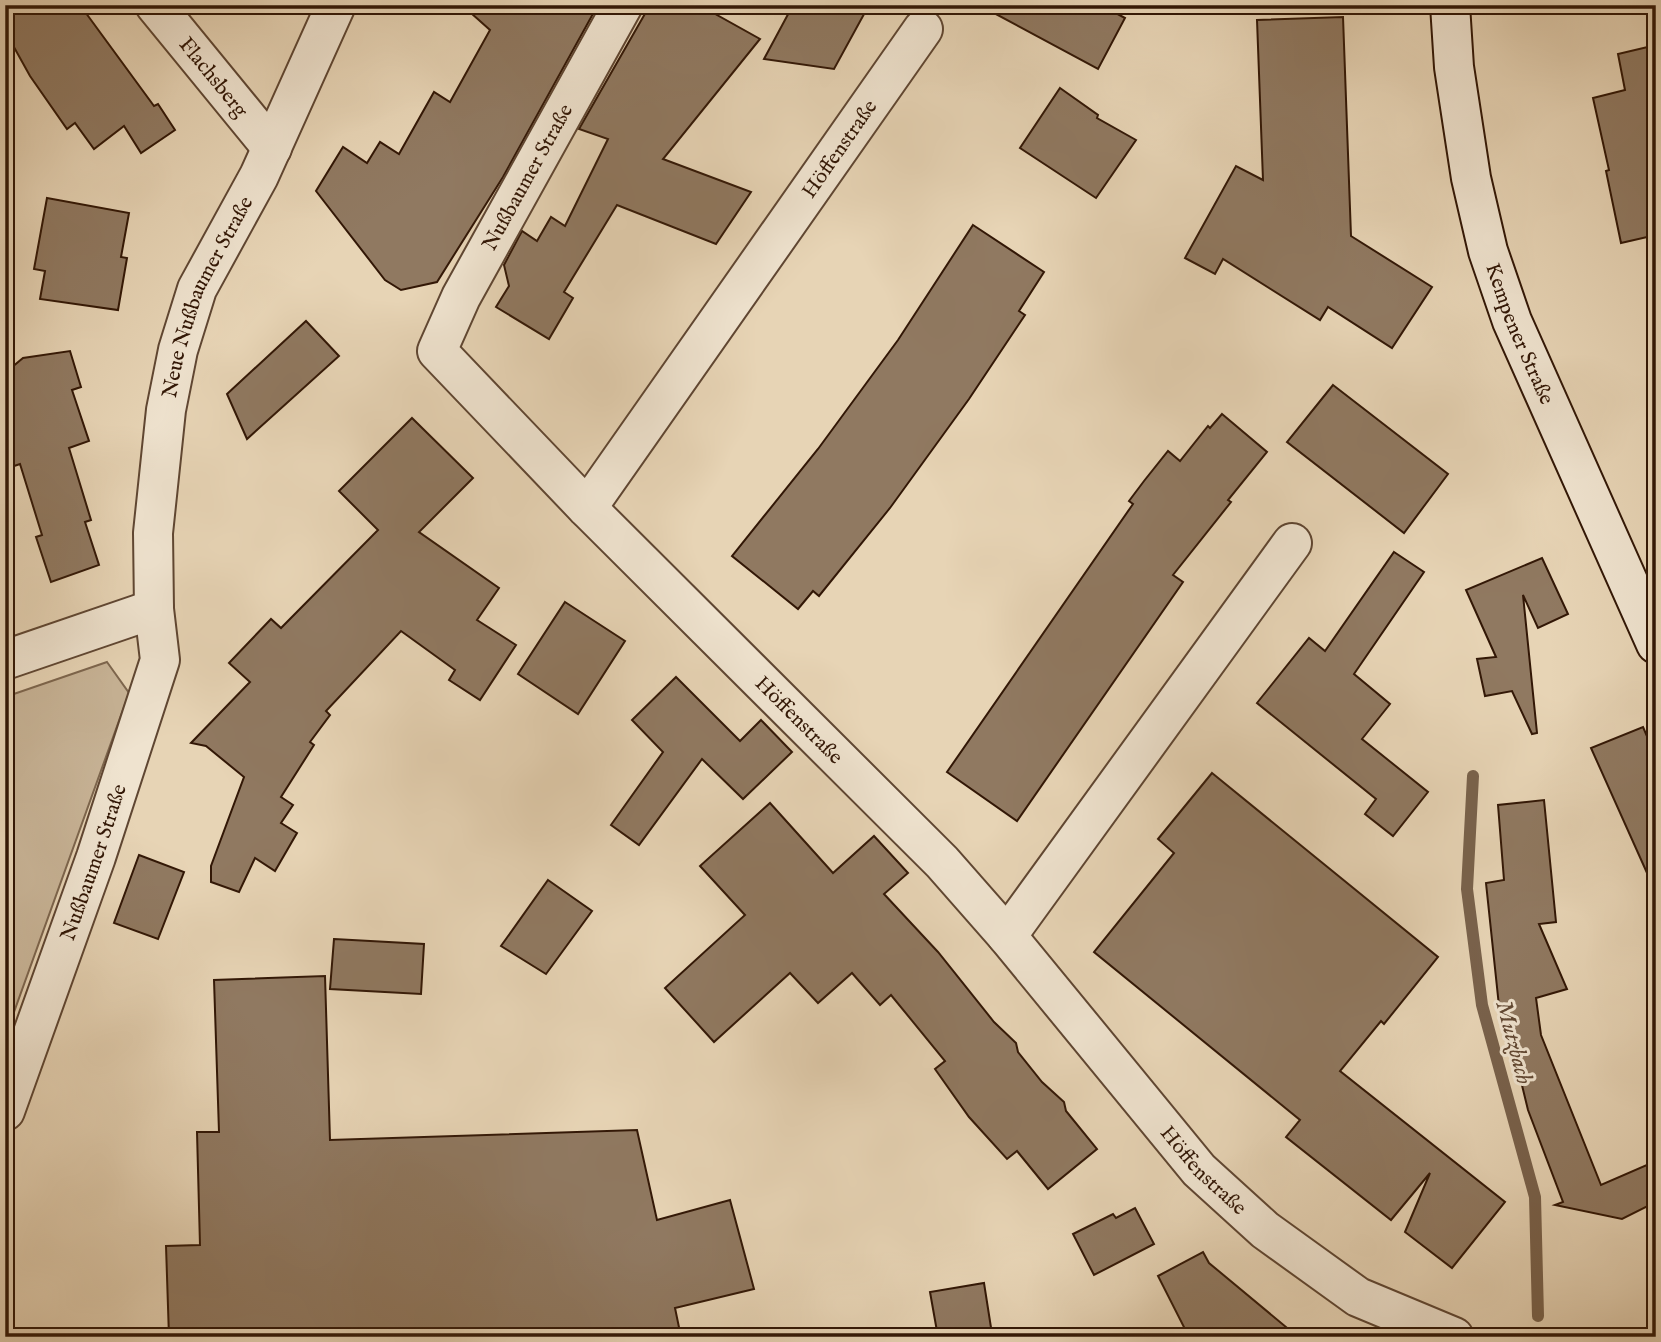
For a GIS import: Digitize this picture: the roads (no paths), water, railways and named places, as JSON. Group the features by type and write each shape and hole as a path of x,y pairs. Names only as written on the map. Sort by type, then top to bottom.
{"street":[{"name":"Flachsberg","path":"155,5 272,148"},
{"name":"Neue Nußbaumer Straße","path":"154,609 153,533 166,410 178,350 197,289 272,148 336,5"},
{"name":"Nußbaumer Straße","path":"437,351 461,297 623,5"},
{"name":"Kempener Straße","path":"1450,5 1454,67 1471,178 1488,251 1513,321 1656,644"},
{"name":"Höffenstraße","path":"587,508 923,29"},
{"name":"Höffenstraße","path":"437,351 587,508 942,862 1007,936 1199,1170 1265,1230 1359,1297 1454,1337"},
{"path":"1007,936 1292,543"},
{"name":"Nußbaumer Straße","path":"5,1111 96,857 160,660 154,609"},
{"path":"5,660 154,609"}],"waterway":[{"name":"Mutzbach","path":"1473,776 1467,889 1482,1005 1535,1197 1538,1316"}]}
